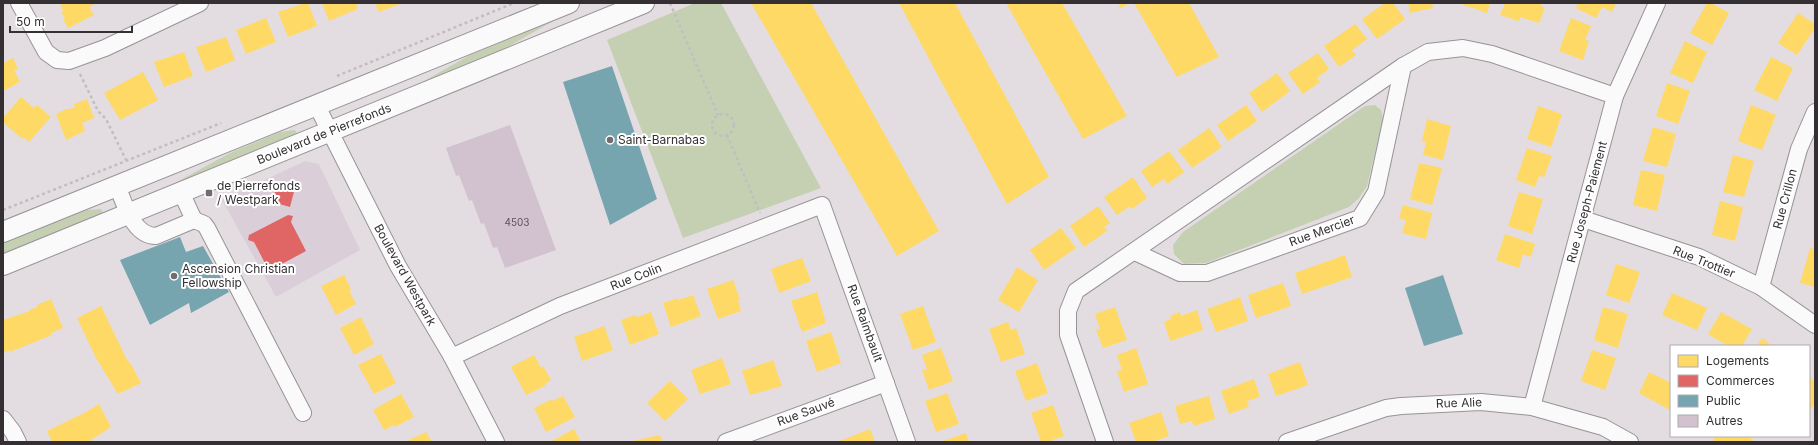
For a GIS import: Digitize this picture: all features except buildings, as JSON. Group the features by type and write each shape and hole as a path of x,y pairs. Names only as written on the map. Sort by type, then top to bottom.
{"main road":[{"path":"3,232 569,3"},
{"name":"Boulevard de Pierrefonds","path":"3,265 330,132 613,9 644,3"}],"street":[{"path":"19,3 46,52 57,60 70,62 104,48 200,3"},
{"name":"Rue Joseph-Paiement","path":"1532,407 1615,96 1657,3"},
{"path":"1105,442 1068,335 1068,311 1076,291 1403,66 1428,52 1464,48 1492,54 1615,96"},
{"name":"Rue Mercier","path":"1134,252 1180,273 1207,273 1360,218 1376,192 1403,66"},
{"name":"Boulevard Westpark","path":"317,106 398,266 452,357 496,442"},
{"name":"Rue Crillon","path":"1761,287 1799,149 1815,112"},
{"path":"117,186 129,213 140,230 150,236 156,236 194,220"},
{"path":"181,192 194,220 204,224 207,228 303,413"},
{"name":"Rue Colin","path":"452,357 560,306 822,204"},
{"name":"Rue Raimbault","path":"822,204 907,442"},
{"name":"Rue Trottier","path":"1582,219 1699,257 1761,287 1815,325"},
{"name":"Rue Sauvé","path":"726,442 886,382"},
{"name":"Rue Alie","path":"1286,442 1386,408 1481,402 1532,407 1602,428 1630,442"},
{"path":"3,419 13,432 18,442"}],"path":[{"path":"334,78 514,3"},
{"path":"670,3 718,115"},
{"path":"79,72 98,110 106,119 126,160"},
{"path":"725,114 734,120 734,127 727,135 717,134 713,128 713,120 718,115 725,114"},
{"path":"3,210 225,121"},
{"path":"727,135 765,227"}],"shaded area":[{"path":"305,161 319,164 360,250 276,297 222,200"}],"green space":[{"path":"695,3 721,3 821,188 683,238 607,40"},
{"path":"555,20 499,52 417,85 470,55"},
{"path":"1375,105 1381,110 1383,119 1367,186 1359,198 1349,207 1206,263 1184,264 1174,254 1173,245 1183,232 1365,106"},
{"path":"295,130 297,134 175,183 230,153 280,132"},
{"path":"101,209 103,213 3,253 3,244 85,210"}],"place":[{"name":"Saint-Barnabas","path":"610,140"},
{"name":"de Pierrefonds / Westpark","path":"209,193"},
{"name":"Ascension Christian Fellowship","path":"174,276"}]}
